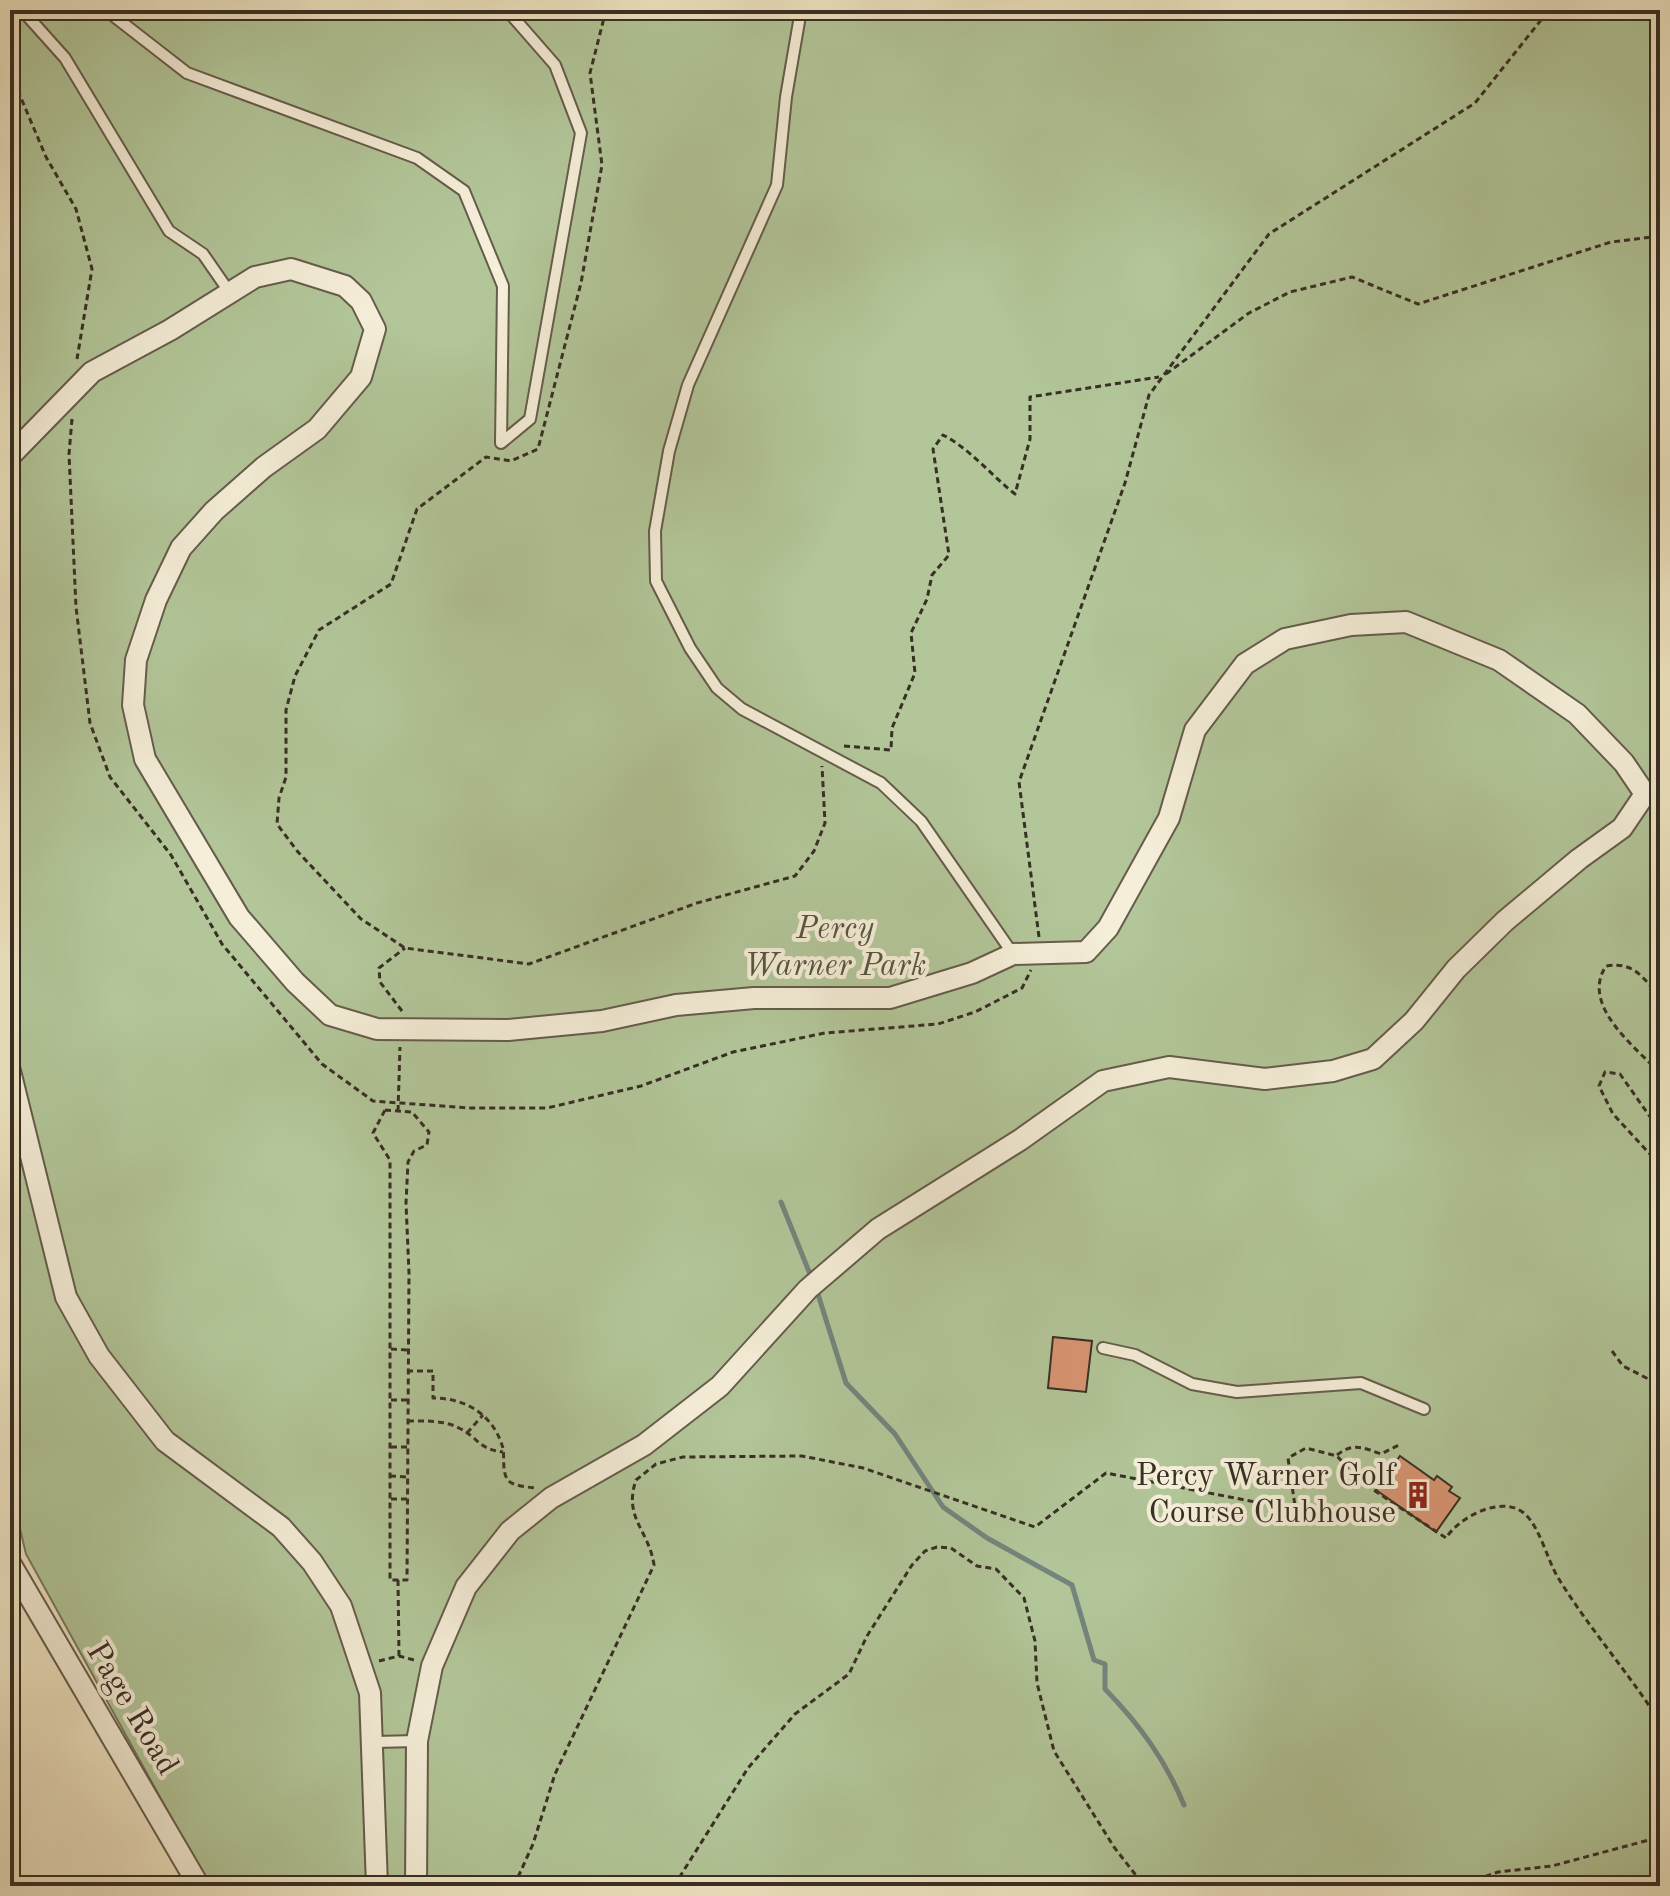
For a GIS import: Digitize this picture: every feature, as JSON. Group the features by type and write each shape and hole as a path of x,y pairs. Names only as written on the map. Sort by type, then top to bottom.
{"street":[{"path":"10,456 92,372 255,277 291,269 345,286 361,301 375,329 361,377 317,429 264,467 214,511 181,548 156,600 136,660 133,705 145,759 239,917 295,982 330,1015 377,1029 508,1030 602,1021 676,1005 754,998 890,998 972,973 1013,954 1086,952 1108,928 1169,818 1195,730 1245,664 1285,639 1351,625 1406,622 1499,660 1577,714 1624,763 1645,794 1622,828 1579,859 1505,921 1456,969 1414,1021 1373,1059 1333,1071 1265,1079 1169,1067 1103,1081 1020,1140 878,1229 808,1289 720,1386 644,1445 562,1492 510,1531 487,1556 453,1613 432,1666 417,1741 416,1886"},
{"path":"10,1071 66,1297 99,1356 165,1441 281,1527 302,1550 341,1606 370,1693 375,1742 377,1886"},
{"name":"Page Road","path":"10,1563 199,1886"}],"lane":[{"path":"22,10 65,58 169,231 203,254 230,293"},
{"path":"106,10 187,73 417,158 464,191 503,286 501,443 530,419 581,133 555,65 507,10"},
{"path":"801,10 786,97 777,185 688,385 669,451 655,531 656,581 690,648 717,688 742,709 881,783 921,821 1013,954"},
{"path":"1103,1348 1135,1355 1192,1384 1237,1392 1361,1383 1424,1409"},
{"path":"375,1742 417,1741"}],"path":[{"path":"606,10 590,73 602,165 581,283 538,449 511,461 486,457 417,509 391,584 319,630 295,676 286,710 286,777 279,798 277,824 298,852 361,919 405,948 529,964 697,903 795,876 814,851 825,823 822,765 827,755 847,745 891,750 892,728 915,673 911,633 927,599 932,575 949,555 933,449 943,435 961,444 975,462 1015,494 1030,439 1030,397 1162,377 1249,313 1290,292 1352,277 1418,304 1611,242 1660,236"},
{"path":"398,1111 402,1009 380,982 379,968 405,948"},
{"path":"1660,997 1634,968 1621,963 1606,966 1598,978 1599,993 1611,1021 1660,1073"},
{"path":"1660,1125 1653,1121 1620,1074 1605,1072 1599,1086 1613,1114 1660,1165"},
{"path":"385,1110 412,1112 429,1132 427,1145 414,1151 408,1162 407,1580 390,1580 390,1349 390,1160 373,1133 385,1110"},
{"path":"390,1349 407,1350"},
{"path":"1612,1351 1623,1366 1660,1385"},
{"path":"407,1371 433,1371 433,1398 465,1404 490,1421 503,1452 505,1475 510,1482 562,1492"},
{"path":"390,1400 407,1400"},
{"path":"467,1433 483,1415"},
{"path":"407,1421 446,1423 467,1433 485,1449 503,1452"},
{"path":"1337,1456 1353,1447 1364,1447 1381,1454 1399,1445"},
{"path":"390,1447 407,1447"},
{"path":"514,1886 533,1844 555,1774 654,1565 650,1544 632,1511 633,1489 644,1472 683,1457 786,1455 838,1461 1035,1527 1106,1473 1286,1507 1296,1503 1288,1458 1306,1448 1337,1456 1360,1481 1446,1538 1469,1515 1508,1507 1526,1515 1556,1575 1606,1650 1660,1722"},
{"path":"390,1476 407,1477"},
{"path":"389,1499 407,1499"},
{"path":"674,1886 748,1768 795,1714 849,1674 867,1636 912,1565 925,1551 937,1547 951,1548 977,1566 996,1569 1024,1598 1035,1641 1037,1683 1054,1751 1114,1847 1138,1878 1154,1886"},
{"path":"398,1580 399,1656"},
{"path":"363,1665 399,1656 432,1666"},
{"path":"1457,1886 1498,1872 1552,1866 1660,1837"}],"green space":[{"name":"Percy Warner Park","path":"10,10 1660,10 1660,1886 209,1886 26,1554 10,1487"}],"building":[{"path":"1053,1337 1092,1341 1086,1392 1048,1388"},
{"name":"Percy Warner Golf Course Clubhouse","path":"1400,1456 1434,1480 1437,1476 1452,1487 1449,1491 1460,1498 1436,1532 1376,1490"}],"waterway":[{"path":"781,1202 812,1279"},
{"path":"816,1288 846,1383 895,1434 943,1507 987,1538 1072,1585 1094,1660 1105,1664 1105,1689 1150,1743 1184,1805"}],"place":[{"name":"Percy Warner Golf Course Clubhouse","path":"1418,1495"}]}
